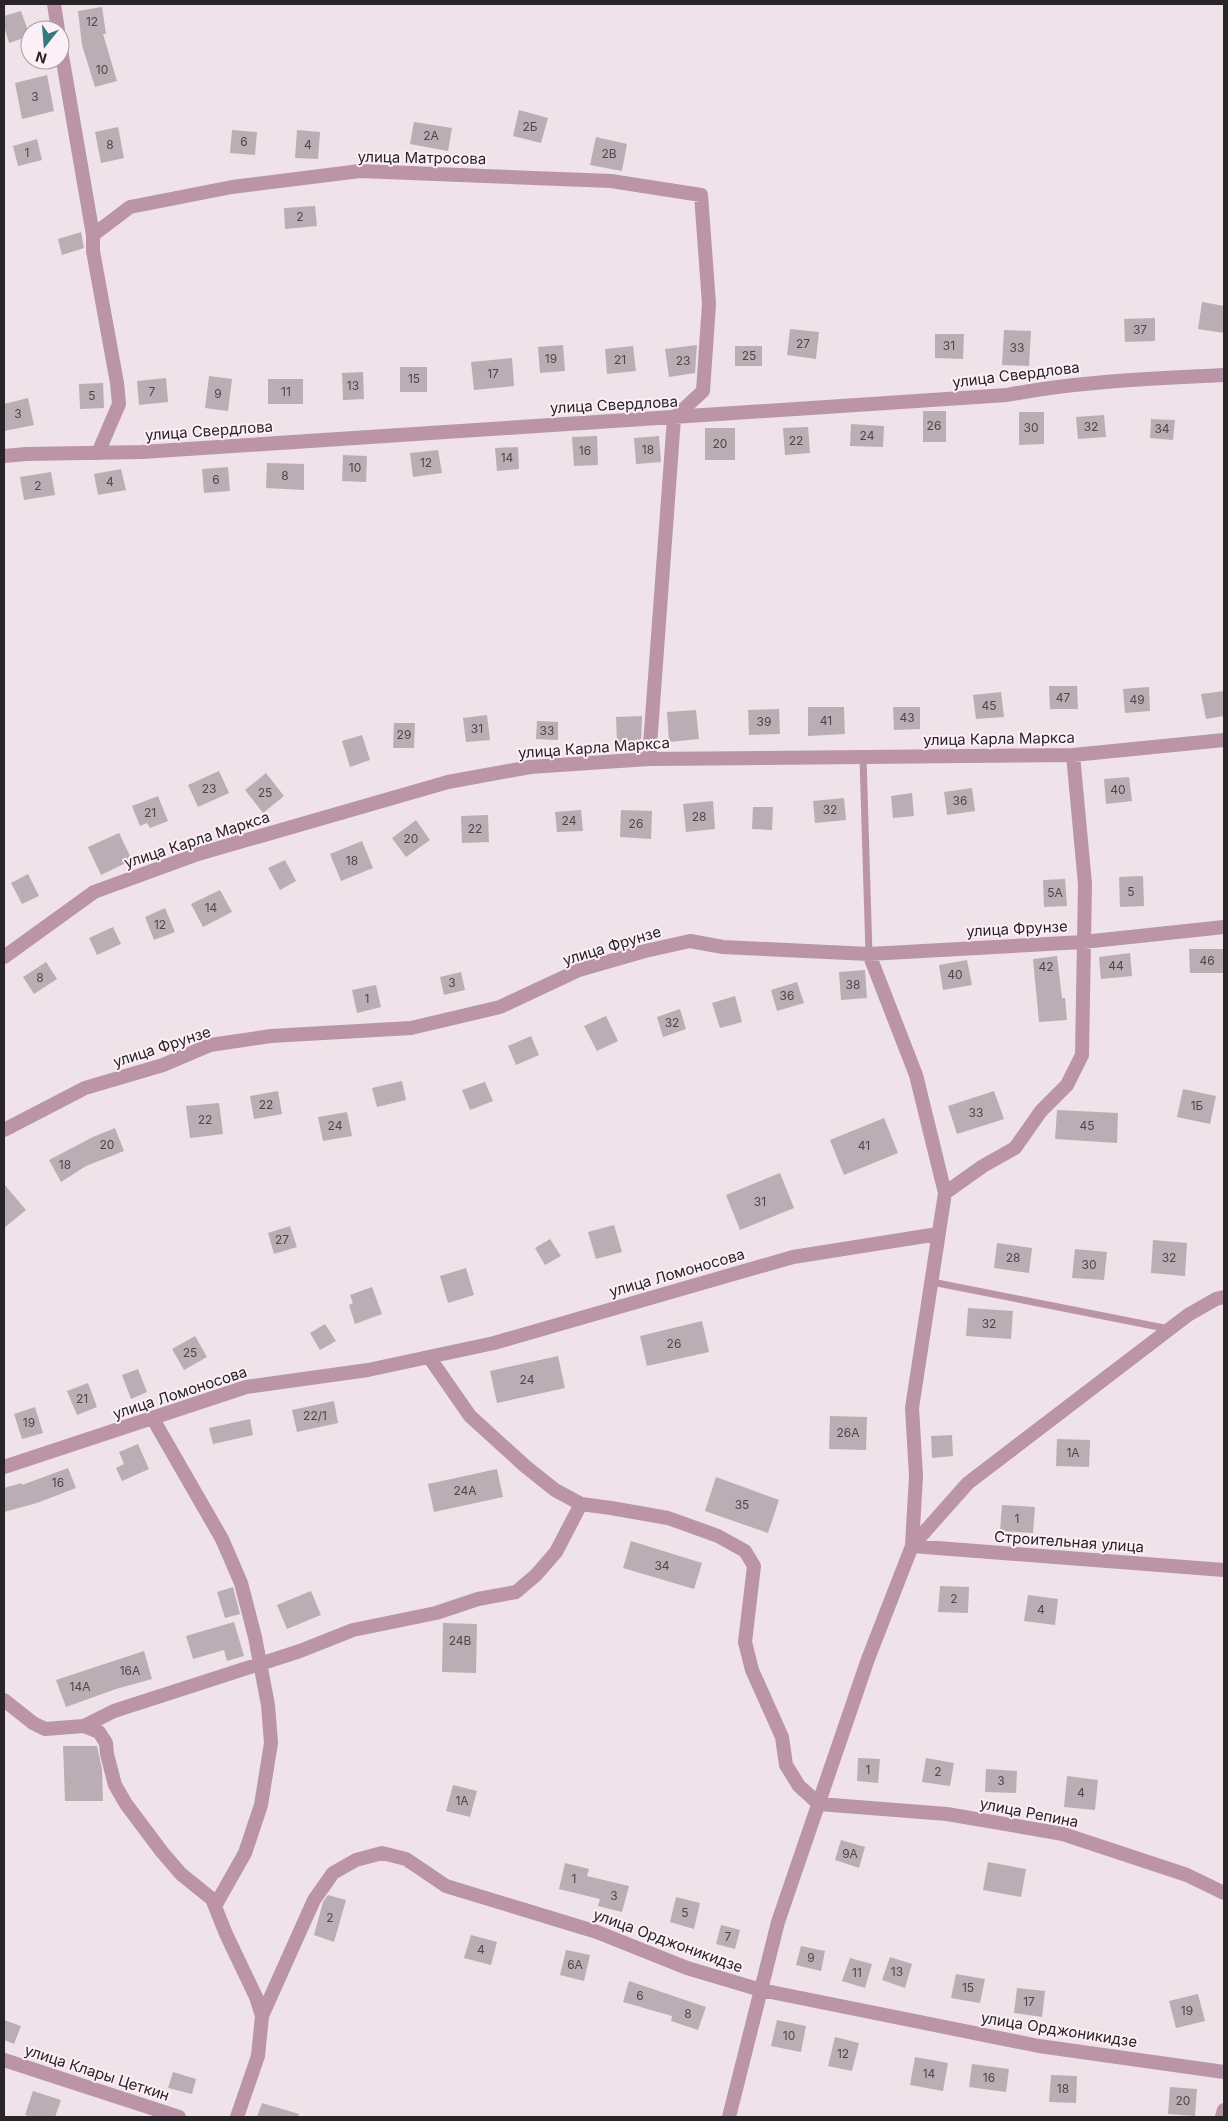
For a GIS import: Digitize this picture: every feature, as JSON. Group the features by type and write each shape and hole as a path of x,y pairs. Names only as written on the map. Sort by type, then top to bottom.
{"street":[{"path":"54,4 56,20"},
{"path":"64,70 93,235 93,251 117,382 119,404 98,453"},
{"name":"улица Матросова","path":"93,235 130,207 232,187 360,171 611,181 701,195 709,304 703,391 674,418"},
{"name":"улица Свердлова","path":"4,456 142,452 518,426 674,418 1007,396 1045,388 1100,382 1224,375"},
{"path":"649,759 674,418"},
{"name":"улица Карла Маркса","path":"4,957 94,892 198,854 448,782 530,767 649,759 1073,755 1224,740"},
{"path":"945,1193 983,1166 1015,1148 1040,1111 1067,1085 1082,1055 1085,884 1073,755"},
{"name":"улица Фрунзе","path":"4,1130 85,1088 163,1066 210,1045 271,1036 411,1028 500,1007 579,970 645,951 690,941 723,947 869,954 1083,942 1224,927"},
{"path":"729,2117 778,1922 868,1659 912,1546 916,1476 912,1408 945,1193 916,1075 869,954"},
{"name":"улица Ломоносова","path":"4,1467 154,1419 246,1387 368,1370 494,1343 792,1256 938,1234"},
{"path":"912,1546 968,1483 1170,1329 1209,1303 1224,1297"},
{"path":"429,1357 470,1416 525,1466 555,1490 581,1504 668,1518 718,1536 745,1551 754,1566 745,1642 752,1670 782,1737 786,1765 800,1786 819,1804"},
{"path":"154,1419 222,1540 241,1583 255,1637 268,1705 271,1743 261,1805 245,1853 215,1906"},
{"path":"4,1700 33,1723 45,1729 84,1726 114,1711 259,1664 354,1630 436,1613 478,1599 516,1592 556,1552 581,1504"},
{"name":"Строительная улица","path":"912,1546 1224,1570"},
{"path":"84,1726 99,1732 106,1743 106,1754 115,1785 126,1804 162,1852 182,1874 212,1899 256,1997 262,2016 258,2056 237,2117"},
{"name":"улица Репина","path":"819,1804 947,1814 1063,1834 1187,1875 1224,1893"},
{"name":"улица Орджоникидзе","path":"262,2016 314,1900 333,1873 356,1860 382,1853 406,1859 446,1886 597,1932 687,1968 761,1990 1038,2046 1224,2072"},
{"name":"улица Клары Цеткин","path":"4,2060 179,2117"},
{"path":"1222,2117 1224,2110"}],"lane":[{"path":"862,758 869,954"},
{"path":"932,1282 1170,1329"}],"building":[{"path":"102,7 106,34 103,34 117,81 95,87 82,45 78,11"},
{"path":"21,11 24,20 20,20 20,39 9,43 4,26 4,16"},
{"path":"47,75 54,111 22,119 15,83"},
{"path":"519,110 548,118 541,143 513,136"},
{"path":"414,122 452,128 448,151 410,144"},
{"path":"118,127 124,158 101,163 95,132"},
{"path":"232,130 257,132 255,155 230,153"},
{"path":"297,130 320,132 318,159 295,158"},
{"path":"596,137 627,144 622,171 590,165"},
{"path":"37,139 42,160 18,166 13,146"},
{"path":"315,206 317,226 285,229 284,208"},
{"path":"81,232 84,248 62,255 58,239"},
{"path":"1202,302 1224,306 1224,333 1198,329"},
{"path":"1155,318 1155,341 1125,342 1124,319"},
{"path":"790,329 819,332 816,359 787,355"},
{"path":"1004,330 1031,331 1029,366 1002,365"},
{"path":"935,334 964,334 963,359 935,358"},
{"path":"563,345 565,371 540,373 538,347"},
{"path":"697,345 695,373 669,377 665,349"},
{"path":"633,346 636,371 607,374 605,349"},
{"path":"735,346 762,346 762,366 735,366"},
{"path":"512,358 514,386 474,390 471,362"},
{"path":"400,367 427,367 427,392 400,392"},
{"path":"363,372 364,399 343,400 342,373"},
{"path":"209,376 232,379 228,411 205,408"},
{"path":"166,378 168,402 139,405 137,381"},
{"path":"268,379 303,379 303,404 268,404"},
{"path":"103,383 104,408 80,409 79,384"},
{"path":"28,398 34,425 4,431 4,404"},
{"path":"923,411 946,411 946,442 923,442"},
{"path":"1019,412 1044,412 1044,444 1019,445"},
{"path":"1104,415 1106,437 1078,439 1076,417"},
{"path":"1151,419 1175,420 1173,440 1150,438"},
{"path":"851,424 884,426 883,447 850,446"},
{"path":"808,427 810,453 785,455 783,428"},
{"path":"705,428 735,428 735,460 705,460"},
{"path":"597,436 598,465 574,466 572,437"},
{"path":"659,436 661,462 636,464 634,438"},
{"path":"518,447 519,469 497,471 495,448"},
{"path":"438,450 442,473 413,477 410,453"},
{"path":"343,455 367,456 366,482 342,481"},
{"path":"267,463 304,464 304,490 266,488"},
{"path":"228,467 230,491 204,493 202,469"},
{"path":"121,469 126,490 98,495 94,474"},
{"path":"51,472 55,495 24,500 20,477"},
{"path":"1049,686 1077,686 1078,709 1050,709"},
{"path":"1149,687 1150,711 1125,713 1123,689"},
{"path":"1224,691 1224,716 1206,719 1201,694"},
{"path":"1001,692 1004,717 976,719 973,695"},
{"path":"808,707 844,707 845,734 808,736"},
{"path":"893,707 920,707 920,729 894,730"},
{"path":"779,709 780,734 749,735 748,710"},
{"path":"696,710 699,739 669,742 667,712"},
{"path":"487,715 490,740 466,742 463,718"},
{"path":"642,716 641,743 617,744 616,717"},
{"path":"537,721 558,722 558,740 536,739"},
{"path":"394,723 415,723 414,748 393,748"},
{"path":"362,735 370,760 350,767 342,741"},
{"path":"219,771 229,793 198,807 188,785"},
{"path":"266,773 284,796 263,813 245,790"},
{"path":"1129,777 1132,801 1106,804 1104,779"},
{"path":"972,788 975,811 947,815 944,792"},
{"path":"912,793 914,816 893,818 891,796"},
{"path":"158,796 168,821 150,828 147,823 140,826 132,806"},
{"path":"844,798 846,820 815,823 813,801"},
{"path":"713,801 715,829 686,832 683,804"},
{"path":"753,807 773,807 772,830 752,829"},
{"path":"581,810 583,831 557,832 555,812"},
{"path":"621,810 652,811 651,839 620,837"},
{"path":"488,815 489,842 462,843 461,816"},
{"path":"416,820 430,840 406,857 392,838"},
{"path":"119,833 132,860 101,875 88,847"},
{"path":"362,841 373,868 341,881 330,854"},
{"path":"285,860 296,881 280,890 268,868"},
{"path":"28,874 39,896 22,904 11,883"},
{"path":"1143,876 1144,906 1120,907 1119,877"},
{"path":"1065,879 1067,906 1044,907 1043,880"},
{"path":"220,890 232,912 203,927 191,904"},
{"path":"165,908 175,932 154,940 145,917"},
{"path":"113,927 121,944 97,955 89,938"},
{"path":"1189,949 1224,949 1224,973 1190,973"},
{"path":"1130,953 1132,976 1101,979 1099,957"},
{"path":"1057,956 1062,998 1065,998 1067,1020 1039,1022 1033,959"},
{"path":"967,960 972,985 943,990 939,965"},
{"path":"46,962 57,979 34,994 23,977"},
{"path":"865,970 867,998 841,1000 839,972"},
{"path":"461,972 465,990 444,995 440,977"},
{"path":"797,982 804,1003 777,1011 771,990"},
{"path":"376,985 381,1007 357,1013 352,990"},
{"path":"735,996 742,1022 720,1028 712,1003"},
{"path":"680,1009 686,1029 663,1037 657,1017"},
{"path":"606,1016 618,1041 597,1051 584,1026"},
{"path":"531,1036 539,1055 516,1065 508,1046"},
{"path":"402,1081 406,1100 377,1107 372,1088"},
{"path":"485,1082 493,1101 470,1110 462,1090"},
{"path":"1183,1089 1216,1096 1210,1124 1177,1117"},
{"path":"278,1091 282,1114 254,1119 250,1096"},
{"path":"994,1091 1004,1119 957,1134 948,1106"},
{"path":"219,1103 223,1134 190,1138 186,1106"},
{"path":"1057,1110 1118,1113 1117,1143 1055,1139"},
{"path":"347,1112 352,1136 323,1141 318,1117"},
{"path":"884,1118 898,1153 844,1175 830,1140"},
{"path":"115,1128 124,1151 86,1166 61,1182 49,1160"},
{"path":"780,1173 794,1208 740,1230 726,1195"},
{"path":"4,1184 26,1210 4,1228"},
{"path":"614,1225 622,1252 596,1259 588,1232"},
{"path":"290,1226 297,1247 274,1254 268,1233"},
{"path":"550,1239 561,1256 545,1265 535,1248"},
{"path":"1153,1240 1187,1243 1185,1276 1151,1273"},
{"path":"997,1243 1032,1248 1029,1273 994,1268"},
{"path":"1075,1249 1107,1252 1104,1280 1072,1278"},
{"path":"466,1268 474,1295 448,1303 440,1276"},
{"path":"372,1287 382,1314 355,1324 349,1305 353,1303 350,1295"},
{"path":"968,1308 1013,1311 1011,1339 966,1336"},
{"path":"702,1321 709,1352 647,1366 640,1336"},
{"path":"325,1324 336,1341 320,1350 310,1333"},
{"path":"195,1336 207,1357 184,1370 172,1349"},
{"path":"558,1356 565,1388 497,1403 490,1371"},
{"path":"138,1369 147,1392 131,1399 122,1375"},
{"path":"88,1383 97,1407 77,1415 67,1391"},
{"path":"334,1401 338,1423 297,1432 292,1410"},
{"path":"35,1407 43,1433 22,1439 14,1414"},
{"path":"830,1416 867,1417 866,1450 829,1449"},
{"path":"250,1419 253,1435 213,1444 209,1428"},
{"path":"952,1435 953,1456 932,1458 931,1436"},
{"path":"1057,1439 1090,1440 1089,1467 1056,1466"},
{"path":"138,1444 149,1469 122,1481 116,1468 124,1464 119,1452"},
{"path":"68,1468 76,1488 37,1503 4,1512 4,1488 22,1483 22,1485"},
{"path":"497,1469 503,1497 434,1512 428,1484"},
{"path":"716,1477 779,1500 768,1533 705,1511"},
{"path":"1002,1505 1035,1507 1033,1533 1000,1531"},
{"path":"631,1541 702,1563 694,1589 623,1568"},
{"path":"940,1586 969,1587 968,1613 938,1612"},
{"path":"233,1587 240,1614 225,1618 217,1592"},
{"path":"311,1591 321,1615 287,1629 277,1605"},
{"path":"1028,1595 1058,1599 1055,1625 1024,1621"},
{"path":"234,1622 244,1656 227,1661 224,1650 193,1659 186,1636"},
{"path":"443,1623 477,1624 476,1673 442,1672"},
{"path":"144,1651 152,1679 116,1689 66,1707 56,1680"},
{"path":"63,1746 97,1746 102,1769 103,1801 65,1801"},
{"path":"858,1758 880,1759 878,1783 857,1781"},
{"path":"926,1758 954,1763 950,1786 922,1782"},
{"path":"986,1769 1017,1771 1016,1793 985,1792"},
{"path":"1067,1776 1098,1780 1095,1810 1064,1807"},
{"path":"453,1785 477,1791 470,1817 446,1811"},
{"path":"841,1840 865,1847 859,1868 835,1860"},
{"path":"988,1862 1026,1869 1021,1897 983,1890"},
{"path":"565,1863 589,1869 587,1876 629,1886 622,1912 598,1906 600,1899 559,1889"},
{"path":"328,1895 346,1900 334,1942 314,1935 323,1902"},
{"path":"676,1897 700,1903 694,1929 670,1922"},
{"path":"721,1925 740,1930 735,1949 716,1944"},
{"path":"471,1935 497,1942 491,1965 464,1958"},
{"path":"801,1946 825,1951 821,1971 796,1965"},
{"path":"566,1950 590,1955 584,1981 560,1975"},
{"path":"890,1957 912,1964 905,1988 882,1980"},
{"path":"850,1958 872,1964 865,1988 842,1981"},
{"path":"956,1974 985,1979 980,2003 951,1998"},
{"path":"629,1981 706,2007 698,2030 671,2021 672,2016 623,2002"},
{"path":"1017,1988 1045,1991 1042,2017 1014,2013"},
{"path":"1198,1994 1205,2021 1176,2028 1169,2001"},
{"path":"4,2020 21,2026 14,2044 4,2040"},
{"path":"777,2020 806,2026 801,2052 771,2046"},
{"path":"835,2037 859,2043 852,2071 828,2066"},
{"path":"915,2057 948,2063 943,2091 910,2085"},
{"path":"972,2064 1009,2069 1006,2092 969,2087"},
{"path":"173,2072 196,2079 192,2094 168,2088"},
{"path":"1051,2075 1077,2076 1076,2103 1049,2102"},
{"path":"1170,2087 1197,2089 1195,2116 1168,2114"},
{"path":"33,2091 61,2100 55,2117 32,2117 25,2115"},
{"path":"262,2103 299,2114 298,2117 257,2117"}]}
